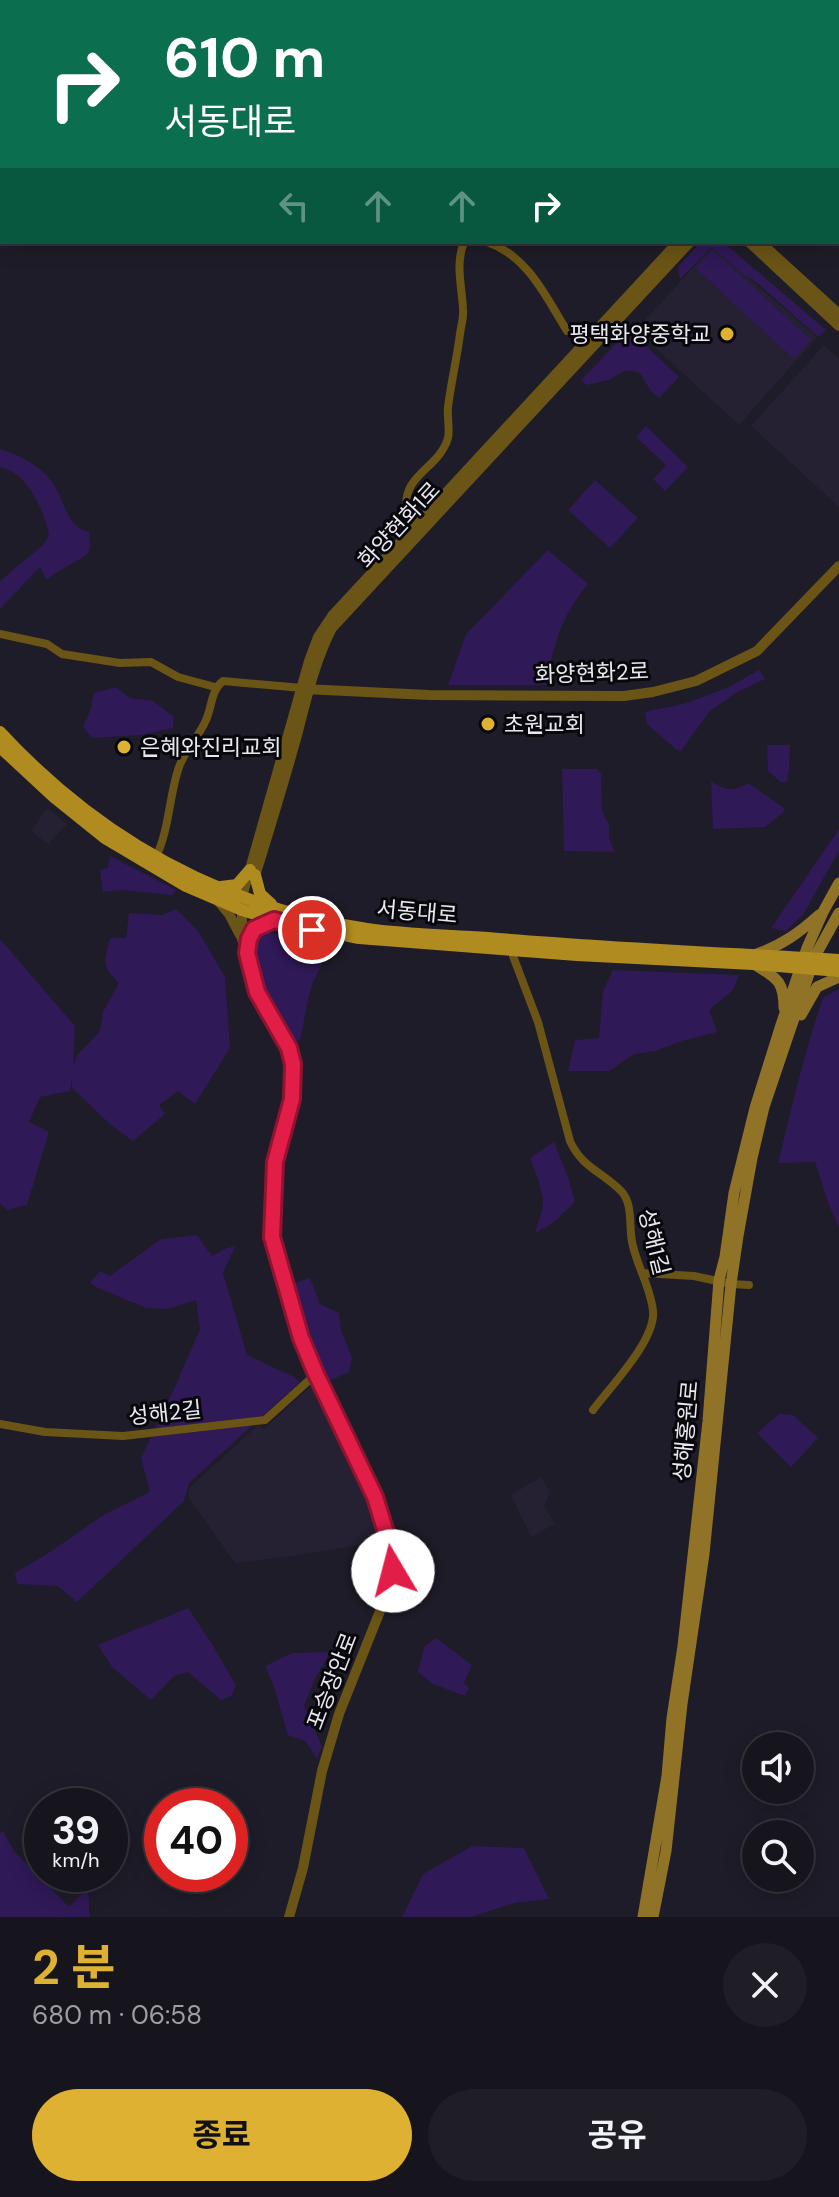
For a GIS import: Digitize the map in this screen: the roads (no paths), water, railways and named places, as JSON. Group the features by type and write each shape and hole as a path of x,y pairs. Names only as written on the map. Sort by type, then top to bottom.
{"main road":[{"name":"서동대로","path":"0,732 42,775 111,830 216,893 312,930 359,938 513,950 754,959"},
{"name":"서동대로","path":"0,747 56,799 105,838 184,890 216,893"},
{"path":"216,893 235,887 252,872 260,894 275,914"},
{"path":"808,963 823,912 839,883"},
{"path":"785,1018 782,986 754,959 790,939 823,912"},
{"path":"808,963 839,913"},
{"name":"서동대로","path":"275,914 385,931 808,963 839,960"},
{"name":"서동대로","path":"808,963 839,974"},
{"name":"성해홍원로","path":"653,1917 666,1851 682,1704 704,1554 725,1257 734,1193 755,1108 785,1018 808,963"},
{"name":"성해홍원로","path":"643,1917 667,1776 725,1282 764,1107 808,963"},
{"path":"780,1058 812,993 839,974"}],"street":[{"path":"423,518 407,510 406,502 409,486 430,466 449,436 448,404 464,311 459,270 464,244"},
{"path":"492,244 516,258 535,279 567,331"},
{"name":"화양현화1로","path":"306,691 318,637 332,616 676,244"},
{"name":"화양현화1로","path":"245,904 306,691 332,628 688,244"},
{"path":"751,244 839,326"},
{"path":"762,244 839,314"},
{"name":"화양현화2로","path":"306,691 624,696 653,692 696,681 757,651 839,566"},
{"name":"화양현화2로","path":"306,691 433,702 618,702 671,694 714,680 751,662 768,649 839,574"},
{"path":"0,634 47,644 62,654 120,663 148,661 178,677 215,687"},
{"path":"156,857 179,765 208,717 215,687 223,681 306,691"},
{"path":"216,893 244,947"},
{"path":"244,947 245,904"},
{"path":"244,947 254,929 275,914"},
{"name":"포승장안로","path":"244,947 257,992 289,1048 293,1064 292,1099 275,1162 272,1237 292,1311 316,1374 375,1497 392,1552 393,1571 335,1725 289,1917"},
{"name":"성해1길","path":"513,950 538,1022 570,1141 584,1163 624,1194 630,1214 632,1244 653,1313 651,1327 640,1351 593,1410"},
{"path":"642,1273 694,1276 749,1285"},
{"name":"성해2길","path":"0,1424 45,1432 123,1436 265,1420 316,1374"}],"place":[{"name":"평택화양중학교","path":"727,334"},
{"name":"초원교회","path":"488,724"},
{"name":"은혜와진리교회","path":"124,747"}]}
